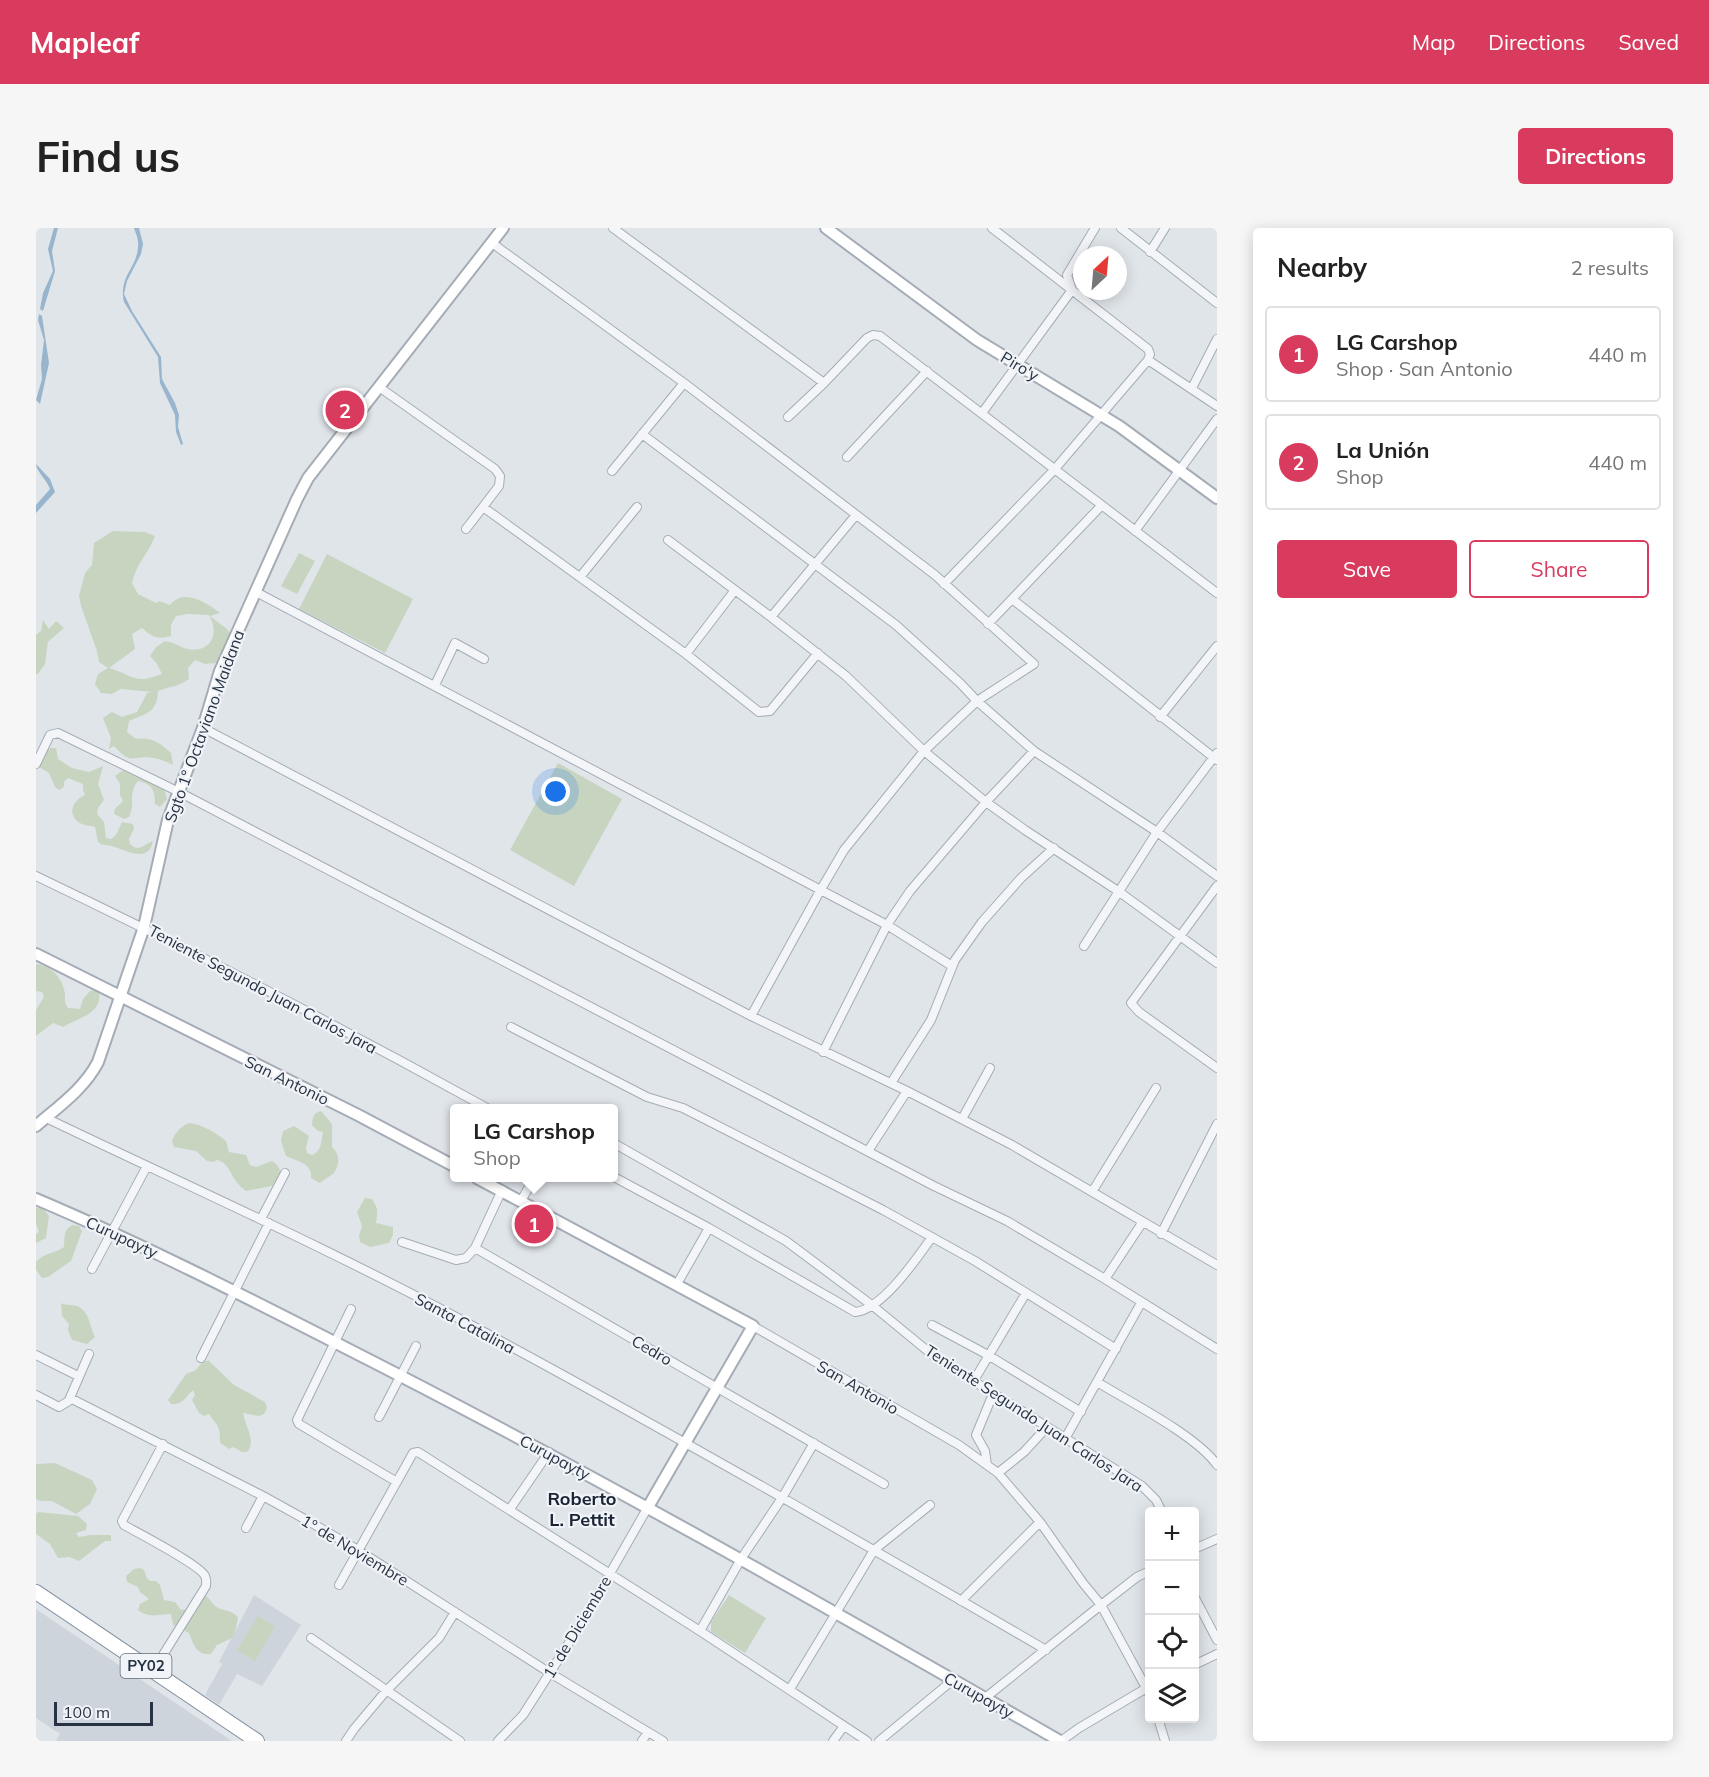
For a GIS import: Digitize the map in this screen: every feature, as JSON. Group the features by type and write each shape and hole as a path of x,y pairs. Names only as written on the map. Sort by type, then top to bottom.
{"highway":[{"name":"PY02","path":"36,1592 257,1741"},
{"name":"PY02","path":"36,1601 242,1741"}],"street":[{"name":"Sgto 1° Octaviano Maidana","path":"36,1126 92,1075 135,957 168,820 203,728 220,671 308,478 503,228"},
{"path":"613,228 824,383"},
{"name":"Piro'y","path":"826,228 977,340 1102,415 1217,498"},
{"path":"944,584 1054,470 1148,360 1150,354 1148,349 992,228"},
{"path":"1072,290 1067,275 1095,228"},
{"path":"1121,228 1217,303"},
{"path":"1150,252 1165,228"},
{"path":"492,243 684,384 935,575 1034,664 977,701 924,751 844,850 752,1016"},
{"path":"982,413 1072,290"},
{"path":"788,417 867,338 873,335 880,336 1101,506 1216,589"},
{"path":"1192,388 1217,339"},
{"path":"1148,360 1217,406"},
{"path":"847,457 927,371"},
{"path":"612,471 684,384"},
{"path":"379,387 495,469 500,476 499,486 466,529"},
{"path":"1135,531 1217,419"},
{"path":"642,434 896,625 1034,751 1157,832 1217,876"},
{"path":"988,624 1101,506"},
{"path":"483,507 686,654 753,709 765,713 770,711 818,654"},
{"path":"580,577 637,507"},
{"path":"771,616 856,515"},
{"path":"668,540 771,616 846,676 924,751 986,801 1025,830 1118,891 1217,963"},
{"path":"686,654 735,590"},
{"path":"256,592 887,925 952,966"},
{"path":"1012,599 1160,717 1216,757 1157,832 1084,946"},
{"path":"435,685 455,643 484,660"},
{"path":"1160,717 1217,646"},
{"path":"203,728 752,1016 1012,1145 1217,1265"},
{"path":"36,764 50,735 58,733 178,792 934,1186 1007,1221 1217,1349"},
{"path":"824,1052 887,925 910,891 986,801 1034,751"},
{"path":"891,1083 931,1020 952,966 982,922 1021,878 1054,848"},
{"name":"Teniente Segundo Juan Carlos Jara","path":"36,876 144,927 284,998 480,1104"},
{"path":"1217,886 1131,1003 1139,1012 1217,1068"},
{"name":"San Antonio","path":"36,954 450,1164"},
{"path":"511,1027 647,1096 683,1108 932,1237 1116,1349"},
{"path":"962,1119 990,1068"},
{"path":"1092,1192 1156,1088"},
{"path":"868,1151 907,1091"},
{"name":"Santa Catalina","path":"45,1118 265,1221 469,1324 782,1498 1046,1650"},
{"path":"1161,1234 1217,1124"},
{"name":"Teniente Segundo Juan Carlos Jara","path":"618,1146 786,1240 935,1356 1046,1428 1066,1437 1142,1486 1160,1507"},
{"path":"92,1269 147,1166"},
{"path":"201,1358 234,1290 285,1173"},
{"path":"618,1178 855,1312 862,1312 873,1306 910,1268 932,1237"},
{"name":"San Antonio","path":"485,1182 753,1326 959,1445 998,1473 1040,1522 1101,1605 1145,1684"},
{"path":"521,1202 532,1182"},
{"path":"402,1242 456,1260 466,1258 475,1248 502,1190"},
{"name":"Curupayty","path":"36,1199 112,1231 234,1290 549,1452 741,1558 1061,1741"},
{"path":"1105,1279 1142,1223"},
{"path":"677,1284 709,1228"},
{"name":"Cedro","path":"475,1248 884,1484"},
{"path":"973,1382 1026,1293"},
{"path":"1066,1437 1141,1303"},
{"path":"351,1309 298,1416 299,1424 397,1482"},
{"path":"932,1325 988,1355 1081,1412"},
{"path":"648,1507 753,1326"},
{"path":"379,1417 416,1346"},
{"path":"69,1400 89,1354"},
{"path":"36,1355 78,1376"},
{"path":"1097,1382 1191,1440 1217,1465"},
{"path":"987,1465 985,1451 976,1435 993,1394"},
{"name":"1º de Noviembre","path":"36,1395 59,1407 72,1399 263,1496 358,1550 550,1673 663,1741"},
{"path":"998,1473 1024,1452 1046,1428"},
{"path":"700,1631 741,1558 782,1498 814,1443"},
{"path":"153,1671 206,1586 207,1580 205,1574 124,1525 122,1521 163,1444"},
{"path":"339,1585 413,1453 418,1452 700,1631 867,1741"},
{"path":"510,1509 549,1452"},
{"path":"246,1528 263,1496"},
{"path":"790,1689 874,1550 930,1505"},
{"name":"1º de Diciembre","path":"498,1741 523,1715 550,1673 610,1575 648,1507"},
{"path":"961,1601 1040,1522"},
{"path":"1199,1547 1217,1539"},
{"path":"985,1698 1101,1605 1145,1573"},
{"path":"1199,1606 1217,1640"},
{"path":"346,1741 386,1691 439,1638 455,1612"},
{"path":"311,1638 455,1740"},
{"path":"1199,1663 1217,1654"},
{"path":"879,1741 953,1680"},
{"path":"1061,1741 1079,1728 1145,1691"},
{"path":"1159,1723 1166,1741"},
{"path":"833,1741 844,1726"},
{"path":"642,1741 648,1732"}],"shaded area":[{"path":"254,1595 301,1625 262,1686 237,1674 219,1705 205,1695 222,1664 219,1662"},
{"path":"36,1609 232,1741 56,1741 60,1734 36,1718"}],"green space":[{"path":"113,531 145,532 155,536 132,583 138,594 156,603 159,601 170,605 175,600 188,597 201,601 220,613 210,616 227,629 234,638 216,663 205,664 195,660 188,668 189,679 158,691 153,708 146,714 129,721 127,732 136,739 151,740 163,746 171,753 173,765 154,758 129,758 114,746 109,749 111,738 103,718 112,712 122,717 137,712 147,693 152,692 121,689 112,694 101,693 95,684 98,674 108,668 99,662 79,596 85,573 92,565 94,543","holes":["209,615 214,628 208,645 203,648 188,649 165,641 156,647 150,656 162,674 139,679 109,668 135,649 132,634 142,628 149,634 162,638 171,636 171,625 176,616"]},
{"path":"299,553 315,561 297,594 281,586"},
{"path":"327,554 413,599 385,653 299,609"},
{"path":"43,620 49,629 56,621 64,628 48,642 45,664 36,674 36,635 41,631"},
{"path":"56,748 58,759 72,768 89,772 103,766 98,784 104,800 97,814 104,822 106,838 111,839 116,835 122,822 133,824 130,844 139,848 153,841 147,852 136,854 101,844 98,842 95,827 82,824 73,816 74,804 85,795 83,784 68,778 64,782 64,787 59,790 55,787 49,773 39,767 46,751"},
{"path":"558,763 622,799 574,886 510,850"},
{"path":"123,770 164,788 167,799 160,807 155,804 152,788 138,781 132,795 129,817 124,819 114,814 115,809 123,801 120,795 120,784 115,776"},
{"path":"36,964 47,967 59,978 64,988 65,1003 68,1008 80,1009 83,999 90,991 96,990 99,993 97,1006 81,1018 63,1027 53,1023 36,1036 36,1010 44,997 42,992 36,991"},
{"path":"321,1111 332,1124 332,1147 338,1159 334,1173 320,1183 311,1178 307,1166 286,1156 281,1141 283,1131 294,1126 309,1136 307,1153 312,1155 318,1151 323,1132 318,1131 312,1125 314,1115"},
{"path":"189,1123 204,1127 218,1135 226,1141 229,1152 246,1155 250,1165 256,1167 272,1161 278,1166 280,1172 276,1185 246,1191 222,1162 207,1161 196,1151 174,1147 172,1141 175,1135"},
{"path":"365,1198 372,1199 375,1205 376,1223 393,1227 393,1235 389,1243 370,1247 360,1242 362,1226 357,1212"},
{"path":"42,1207 49,1216 46,1238 36,1243 36,1234 39,1232 36,1224 36,1208"},
{"path":"73,1225 79,1226 82,1231 71,1261 48,1277 42,1278 36,1270 36,1262 43,1256 64,1247 66,1231"},
{"path":"61,1303 77,1306 85,1313 95,1337 87,1344 72,1340 68,1330 69,1324 62,1316"},
{"path":"207,1359 234,1385 265,1402 267,1408 264,1414 259,1416 243,1413 251,1438 247,1452 233,1447 229,1449 220,1443 218,1427 209,1414 204,1416 199,1413 192,1400 195,1395 193,1390 178,1404 171,1404 168,1400 186,1374 196,1370 203,1361 208,1361"},
{"path":"55,1463 92,1480 97,1489 90,1504 76,1514 52,1501 36,1499 36,1464"},
{"path":"36,1513 78,1516 87,1524 86,1530 76,1533 79,1537 111,1535 111,1541 105,1541 79,1561 69,1557 58,1558 50,1544 36,1534"},
{"path":"134,1569 144,1570 150,1581 156,1581 160,1585 164,1600 175,1602 181,1610 187,1609 203,1595 217,1607 235,1614 238,1617 232,1638 217,1645 211,1654 202,1653 194,1645 189,1633 173,1625 171,1614 150,1615 138,1610 140,1604 149,1599 140,1592 138,1587 127,1582 126,1576"},
{"path":"729,1595 766,1618 745,1653 711,1632 711,1622"},
{"path":"258,1616 275,1626 255,1661 237,1650"}],"water":[{"path":"54,228 58,228 52,251 55,271 43,311 40,309 43,293 53,271 48,249"},
{"path":"134,228 139,228 143,244 141,254 127,281 124,294 161,357 162,379 179,415 178,427 183,444 181,445 176,432 175,415 160,383 158,357 124,302 123,293 124,286 135,261 138,247"},
{"path":"39,314 42,316 49,363 40,404 36,400 42,379 44,340 38,320"},
{"path":"36,464 50,479 55,492 36,513 36,505 50,489"}],"place":[{"name":"La Unión","path":"345,410"},
{"name":"LG Carshop","path":"534,1224"}],"district":[{"name":"Roberto L. Pettit","path":"582,1509"}]}
